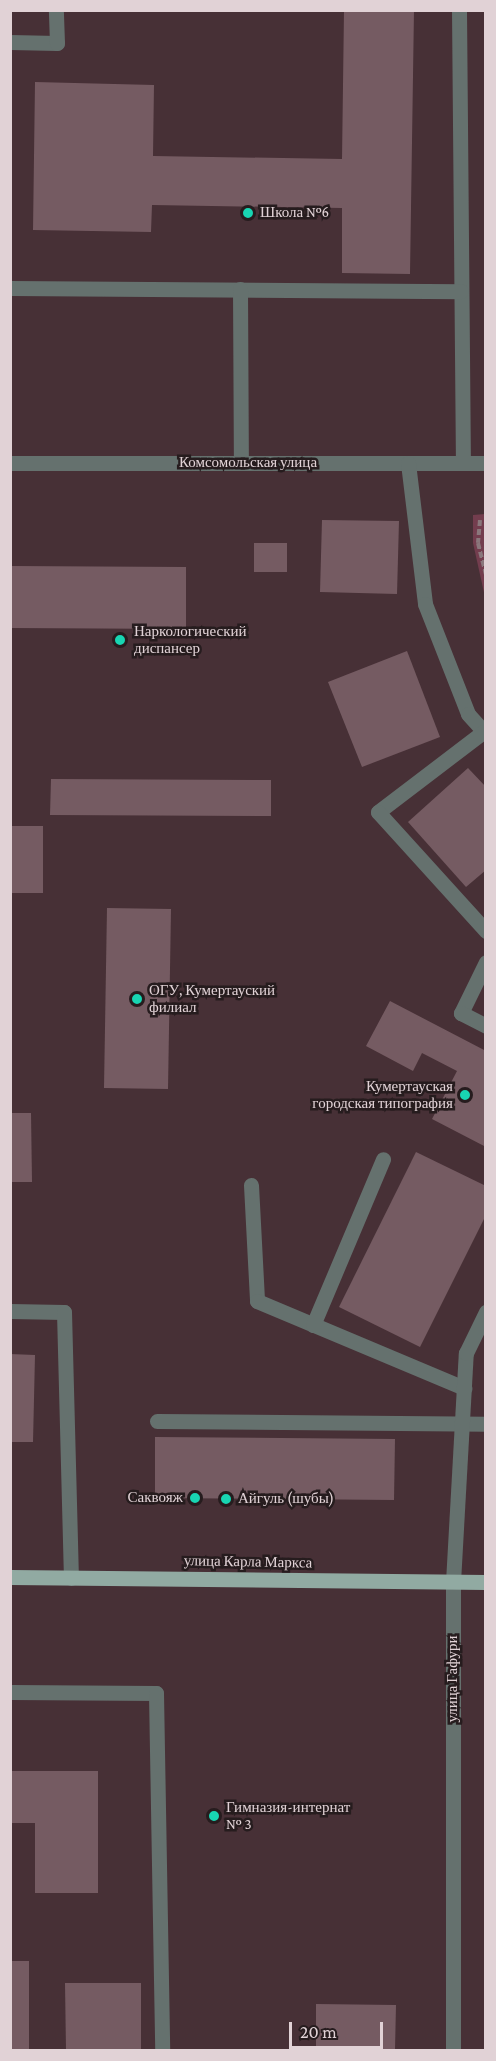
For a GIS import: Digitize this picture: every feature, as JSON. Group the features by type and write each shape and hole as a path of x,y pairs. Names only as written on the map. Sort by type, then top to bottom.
{"main road":[{"name":"улица Карла Маркса","path":"10,1577 486,1582"}],"street":[{"path":"10,42 57,43 56,10"},
{"path":"459,10 463,463"},
{"path":"10,288 461,291"},
{"path":"240,289 241,463"},
{"name":"Комсомольская улица","path":"10,463 486,463"},
{"path":"408,463 426,604 468,714 484,733 378,812 486,931"},
{"path":"486,962 461,1013 486,1026"},
{"path":"313,1324 383,1159"},
{"path":"251,1185 257,1301 464,1388"},
{"path":"10,1311 64,1312 71,1578"},
{"name":"улица Гафури","path":"453,2050 453,1582 466,1353 486,1312"},
{"path":"157,1420 486,1424"},
{"path":"10,1692 156,1693 162,2050"}],"path":[{"path":"480,520 478,543 486,574"}],"shaded area":[{"path":"486,514 485,597 473,543 473,515"}],"building":[{"path":"344,10 414,10 410,274 342,273 342,208 152,205 151,232 33,230 35,82 154,85 153,156 342,159"},
{"path":"322,520 399,521 397,594 320,592"},
{"path":"254,543 287,543 287,572 254,572"},
{"path":"11,566 186,567 186,629 10,628"},
{"path":"407,651 440,737 362,767 328,682"},
{"path":"468,768 486,787 486,870 466,887 408,822"},
{"path":"51,779 271,780 271,816 50,815"},
{"path":"10,826 43,826 43,893 10,893"},
{"name":"ОГУ, Кумертауский филиал","path":"107,908 171,909 168,1089 104,1088"},
{"name":"Кумертауская городская типография","path":"390,1001 486,1051 486,1147 432,1119 457,1071 422,1053 413,1071 366,1046"},
{"path":"10,1113 31,1113 32,1182 10,1182"},
{"path":"416,1152 486,1186 486,1215 420,1347 339,1307"},
{"path":"10,1354 35,1355 33,1442 10,1442"},
{"path":"155,1437 395,1439 394,1500 155,1498"},
{"path":"10,1771 98,1771 98,1893 35,1893 35,1823 10,1823"},
{"path":"10,1961 29,1961 29,2050 10,2050"},
{"path":"65,1983 141,1983 141,2050 66,2050"},
{"path":"316,2004 396,2005 395,2050 316,2050"}],"place":[{"name":"Школа №6","path":"248,213"},
{"name":"Наркологический диспансер","path":"120,640"},
{"name":"ОГУ, Кумертауский филиал","path":"137,999"},
{"name":"Кумертауская городская типография","path":"465,1095"},
{"name":"Саквояж","path":"195,1498"},
{"name":"Айгуль (шубы)","path":"226,1499"},
{"name":"Гимназия-интернат № 3","path":"214,1816"}]}
